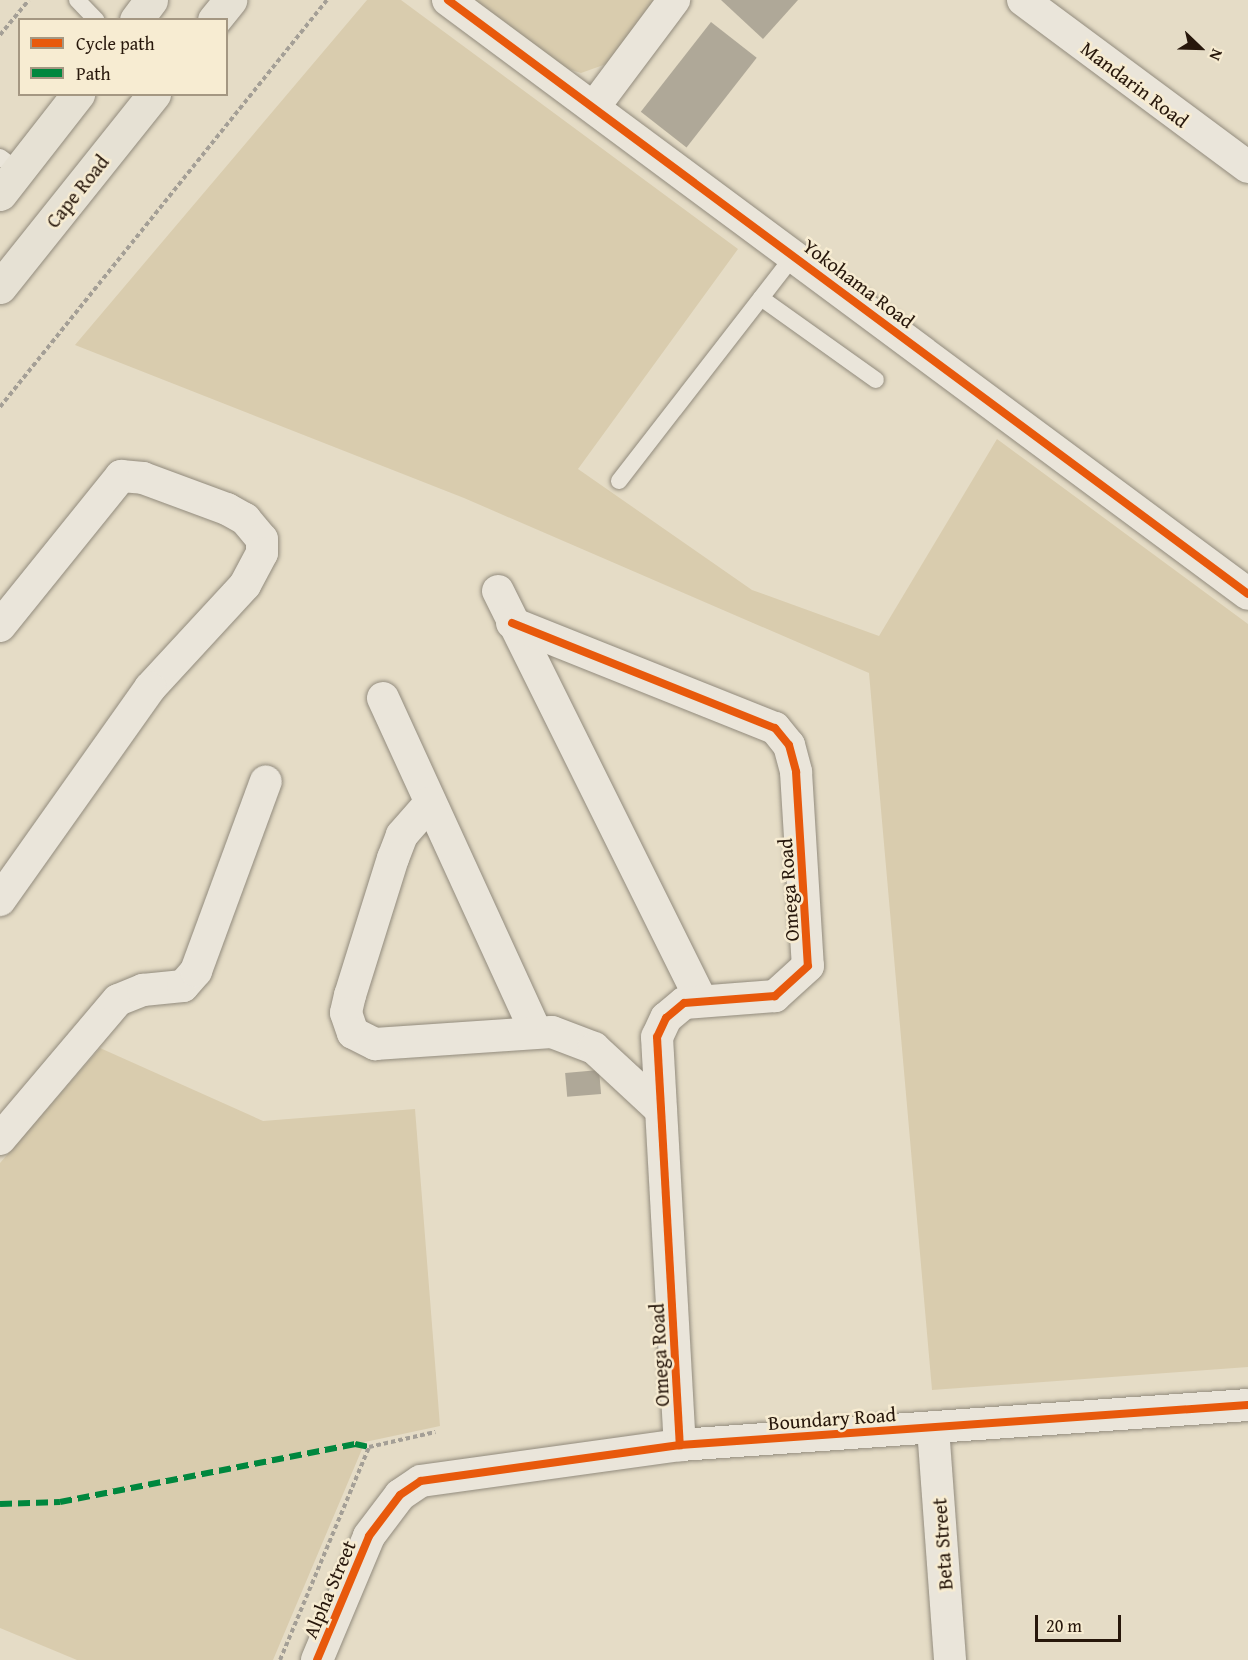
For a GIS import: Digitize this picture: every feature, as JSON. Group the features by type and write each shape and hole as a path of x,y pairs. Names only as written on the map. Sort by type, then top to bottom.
{"main road":[{"path":"138,18 151,0"},
{"path":"216,18 230,0"},
{"path":"6,174 76,96"},
{"name":"Cape Road","path":"0,287 152,96"}],"street":[{"name":"Yokohama Road","path":"448,0 795,255 1248,594"},
{"path":"594,107 674,0"},
{"name":"Mandarin Road","path":"1023,0 1248,168"},
{"path":"0,626 121,476 143,478 227,509 245,519 262,540 262,553 245,585 150,688 0,900"},
{"path":"498,591 700,998"},
{"name":"Omega Road","path":"512,623 763,721 789,745 798,795 807,966 775,996 700,998 684,1003 660,1027 662,1110 680,1445"},
{"path":"383,698 535,1030"},
{"path":"0,1139 118,1000 143,990 183,986 196,970 266,781"},
{"path":"430,803 402,835 393,858 350,995 349,1025 362,1040 375,1044 535,1030 594,1048 662,1110"},
{"name":"Boundary Road","path":"421,1481 680,1445 1248,1405"},
{"name":"Beta Street","path":"933,1428 950,1660"},
{"name":"Alpha Street","path":"317,1660 369,1536 400,1495 421,1481"}],"lane":[{"path":"77,0 94,18"},
{"path":"619,482 795,255"},
{"path":"761,298 876,380"}],"path":[{"path":"0,35 28,0"},
{"path":"0,407 327,0"}],"shaded area":[{"path":"367,0 401,0 738,249 578,469 752,590 879,636 997,439 1248,624 1248,1367 932,1390 869,673 464,498 75,345"},
{"path":"472,0 656,0 609,63 581,73 562,67"},
{"path":"100,1048 263,1121 415,1109 440,1426 365,1442 273,1660 77,1660 0,1628 0,1163"}],"building":[{"path":"721,0 798,0 763,39"},
{"path":"711,22 757,58 687,148 641,112"},
{"path":"599,1070 601,1094 567,1097 565,1073"}],"marked path":[{"path":"0,1504 60,1502 355,1444 369,1447"}],"cycle path":[{"path":"448,0 1248,594"},
{"path":"512,623 775,728 789,745 796,772 808,966 775,996 684,1003 666,1018 657,1037 680,1445"},
{"path":"317,1660 369,1536 400,1495 421,1481 680,1445 1248,1405"}]}
